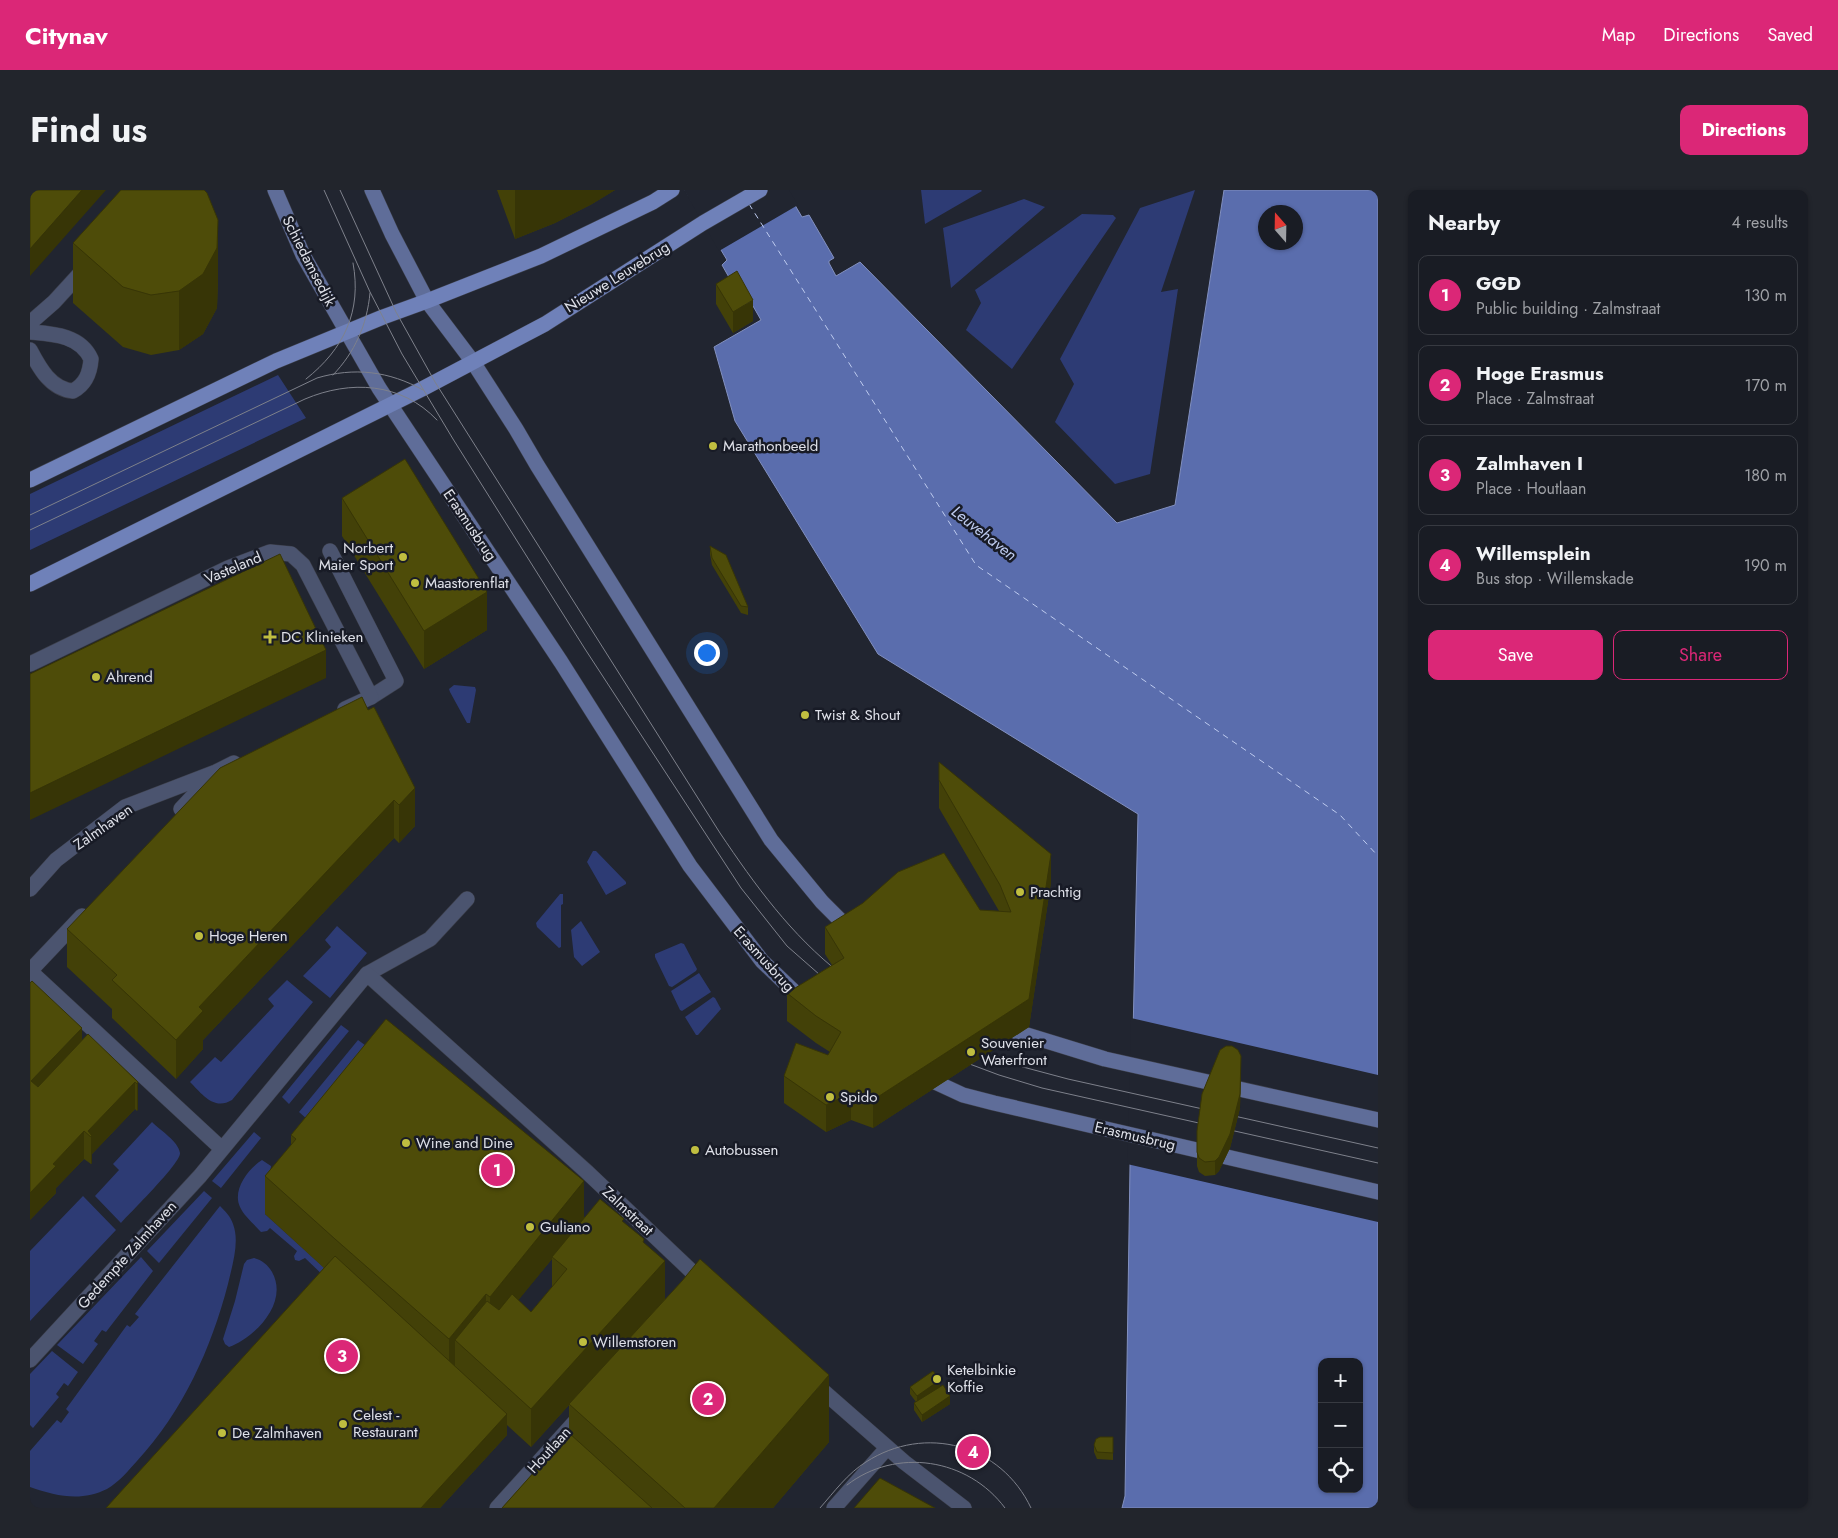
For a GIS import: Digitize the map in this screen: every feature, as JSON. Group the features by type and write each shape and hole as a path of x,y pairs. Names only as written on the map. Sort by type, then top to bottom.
{"main road":[{"name":"Schiedamsedijk","path":"275,190 302,255 389,405"},
{"path":"372,190 392,234 427,301 472,362 771,840 822,902 860,940"},
{"path":"30,480 276,360 541,256 653,202 672,190"},
{"name":"Nieuwe Leuvebrug","path":"389,405 545,324 703,223 760,190"},
{"path":"30,584 389,405"},
{"name":"Erasmusbrug","path":"389,405 561,662 702,883 762,961 798,996 817,1011"},
{"path":"989,1024 1105,1058 1378,1120"},
{"name":"Erasmusbrug","path":"905,1068 963,1095 1378,1192"}],"street":[{"path":"30,323 54,302 99,253"},
{"path":"30,332 64,337 84,347 91,359 83,384 74,391 59,388 43,372 30,350"},
{"path":"328,717 371,696 396,681 330,551"},
{"name":"Vasteland","path":"30,664 228,568 270,552 291,554 303,565 371,696"},
{"name":"Zalmhaven","path":"30,889 56,860 125,807 216,772 250,755"},
{"name":"Zalmhaven","path":"169,822 216,772"},
{"path":"368,974 430,939 467,899"},
{"path":"90,907 30,971 222,1149"},
{"name":"Gedempte Zalmhaven","path":"30,1360 200,1176 368,974"},
{"name":"Zalmstraat","path":"368,974 587,1172 699,1285 716,1294"},
{"path":"801,1371 888,1448 964,1508"},
{"name":"Houtlaan","path":"497,1508 590,1406"},
{"path":"834,1508 888,1448"}],"shaded area":[{"path":"921,190 981,190 982,191 925,224"},
{"path":"1195,190 1161,292 1178,289 1150,474 1115,484 1055,422 1074,384 1060,359 1140,208"},
{"path":"1024,199 1045,207 951,288 943,228"},
{"path":"1082,214 1113,215 1116,218 1012,369 966,330 981,303 975,290"},
{"path":"278,375 306,418 30,550 30,494"},
{"path":"454,685 475,687 470,723 467,723 450,692 449,689"},
{"path":"593,851 596,851 626,884 606,895 587,862"},
{"path":"560,894 563,894 563,904 561,905 561,947 559,948 537,927 536,923"},
{"path":"581,921 600,952 582,966 574,957 571,930"},
{"path":"337,926 367,953 330,998 303,976 331,947 325,940"},
{"path":"681,943 684,944 697,969 672,987 669,986 655,954"},
{"path":"699,973 711,992 682,1011 671,991"},
{"path":"287,980 313,1002 232,1100 220,1104 209,1100 190,1082 215,1057 221,1062 274,1006 268,999"},
{"path":"713,997 721,1009 696,1035 685,1017"},
{"path":"341,1025 349,1031 289,1104 282,1097"},
{"path":"358,1040 369,1048 308,1120 299,1112"},
{"path":"152,1122 173,1140 180,1153 164,1177 121,1223 95,1196 119,1170 113,1164"},
{"path":"254,1132 261,1138 221,1188 212,1181"},
{"path":"262,1160 271,1166 265,1214 331,1274 327,1279 305,1258 299,1261 295,1260 294,1256 297,1251 270,1228 267,1231 261,1232 240,1207 238,1194 240,1187 247,1174"},
{"path":"204,1191 212,1198 159,1263 147,1251"},
{"path":"83,1196 116,1230 30,1321 30,1251"},
{"path":"220,1206 232,1221 236,1238 235,1254 228,1284 204,1355 182,1400 168,1421 130,1469 107,1489 88,1495 68,1496 30,1487 30,1451 57,1420 61,1423 69,1412 66,1409 127,1325 130,1327 139,1317 135,1314"},
{"path":"141,1257 153,1271 106,1332 102,1330 94,1341 98,1344 83,1364 57,1345"},
{"path":"254,1258 264,1263 272,1272 276,1283 276,1295 273,1306 259,1327 250,1335 229,1347 223,1339 244,1264 247,1260"},
{"path":"52,1351 78,1372 68,1386 64,1383 56,1394 59,1397 33,1428 30,1425 30,1374"}],"water":[{"name":"Leuvehaven","path":"685,190 786,190 802,217 809,215 834,258 829,263 836,276 860,262 1117,523 1175,505 1224,190 1378,190 1378,1508 1122,1508 1125,1496 1138,814 878,654 735,421 714,347 761,320 753,306 747,309 722,265 727,260"}],"pier":[{"path":"684,190 789,190 798,205 719,251"},
{"path":"1131,1018 1378,1075 1378,1222 1127,1164"}],"building":[{"path":"30,190 82,190 30,249"},
{"path":"121,190 204,190 207,193 218,220 217,248 203,274 179,291 151,295 123,287 73,243"},
{"path":"737,271 753,300 733,312 716,284"},
{"path":"405,459 487,592 424,631 342,498"},
{"path":"710,546 726,555 748,607 741,606 712,558"},
{"path":"280,554 326,650 30,793 30,674"},
{"name":"Hoge Heren","path":"362,697 368,710 374,707 415,788 399,805 394,800 199,1007 203,1011 176,1040 112,980 117,975 67,929 220,768"},
{"path":"939,762 1051,854 1029,999 873,1100 851,1093 826,1105 784,1076 796,1043 828,1055 841,1032 816,1016 787,993 844,958 825,927 863,903 898,872 944,853 980,910 1011,912 1000,885 939,780"},
{"path":"32,981 82,1028 31,1081 38,1087 88,1034 138,1082 137,1084 135,1082 88,1131 92,1136 84,1131 53,1164 56,1166 30,1193 30,983"},
{"path":"386,1019 584,1181 490,1297 486,1294 449,1339 265,1176 296,1139 291,1135"},
{"path":"1226,1046 1232,1046 1238,1050 1241,1056 1240,1094 1230,1134 1219,1157 1215,1161 1205,1162 1199,1158 1197,1152 1197,1131 1202,1094 1220,1050"},
{"path":"600,1199 624,1219 622,1221 644,1239 643,1242 665,1261 531,1409 455,1340 487,1301 499,1310 512,1294 531,1312 567,1269 552,1257"},
{"path":"335,1256 507,1414 421,1508 106,1508"},
{"path":"700,1259 829,1375 714,1508 685,1508 569,1404"},
{"path":"933,1371 940,1380 917,1396 910,1387"},
{"path":"943,1385 950,1396 922,1415 914,1403"},
{"path":"569,1433 652,1508 502,1508"},
{"path":"1100,1437 1113,1437 1113,1453 1097,1452 1094,1445 1096,1439"},
{"path":"880,1478 935,1508 854,1508"}],"ferry route":[{"path":"749,204 976,565 1340,815 1378,856"}],"tram line":[{"path":"324,190 370,292 402,354 585,649 741,888 787,946 828,982"},
{"path":"340,190 396,312 435,382 720,833 790,926 841,974"},
{"path":"306,379 331,355 347,328 355,297 353,263"},
{"path":"333,375 348,357 359,337 366,316 370,293"},
{"path":"30,515 317,378 344,373 371,373 397,379 423,390"},
{"path":"30,530 305,399 322,393 357,387 374,388 408,398 423,407 437,420"},
{"path":"972,1050 1023,1067 1068,1079 1378,1148"},
{"path":"959,1060 1042,1088 1378,1163"},
{"path":"820,1508 847,1477 866,1462 889,1450 912,1444 936,1443 959,1447 981,1455 1001,1468 1018,1486 1031,1508"},
{"path":"847,1485 866,1473 887,1466 909,1462 930,1464 952,1469 972,1478 990,1491 1005,1508"}],"place":[{"name":"Marathonbeeld","path":"713,446"},
{"name":"Norbert Maier Sport","path":"403,557"},
{"name":"Maastorenflat","path":"415,583"},
{"name":"DC Klinieken","path":"270,637"},
{"name":"Ahrend","path":"96,677"},
{"name":"Twist & Shout","path":"805,715"},
{"name":"Prachtig","path":"1020,892"},
{"name":"Hoge Heren","path":"199,936"},
{"name":"Souvenier Waterfront","path":"971,1052"},
{"name":"Spido","path":"830,1097"},
{"name":"Wine and Dine","path":"406,1143"},
{"name":"Autobussen","path":"695,1150"},
{"name":"GGD","path":"497,1170"},
{"name":"Guliano","path":"530,1227"},
{"name":"Willemstoren","path":"583,1342"},
{"name":"Zalmhaven I","path":"342,1356"},
{"name":"Ketelbinkie Koffie","path":"937,1379"},
{"name":"Hoge Erasmus","path":"708,1399"},
{"name":"Celest - Restaurant","path":"343,1424"},
{"name":"De Zalmhaven","path":"222,1433"},
{"name":"Willemsplein","path":"973,1452"}]}
